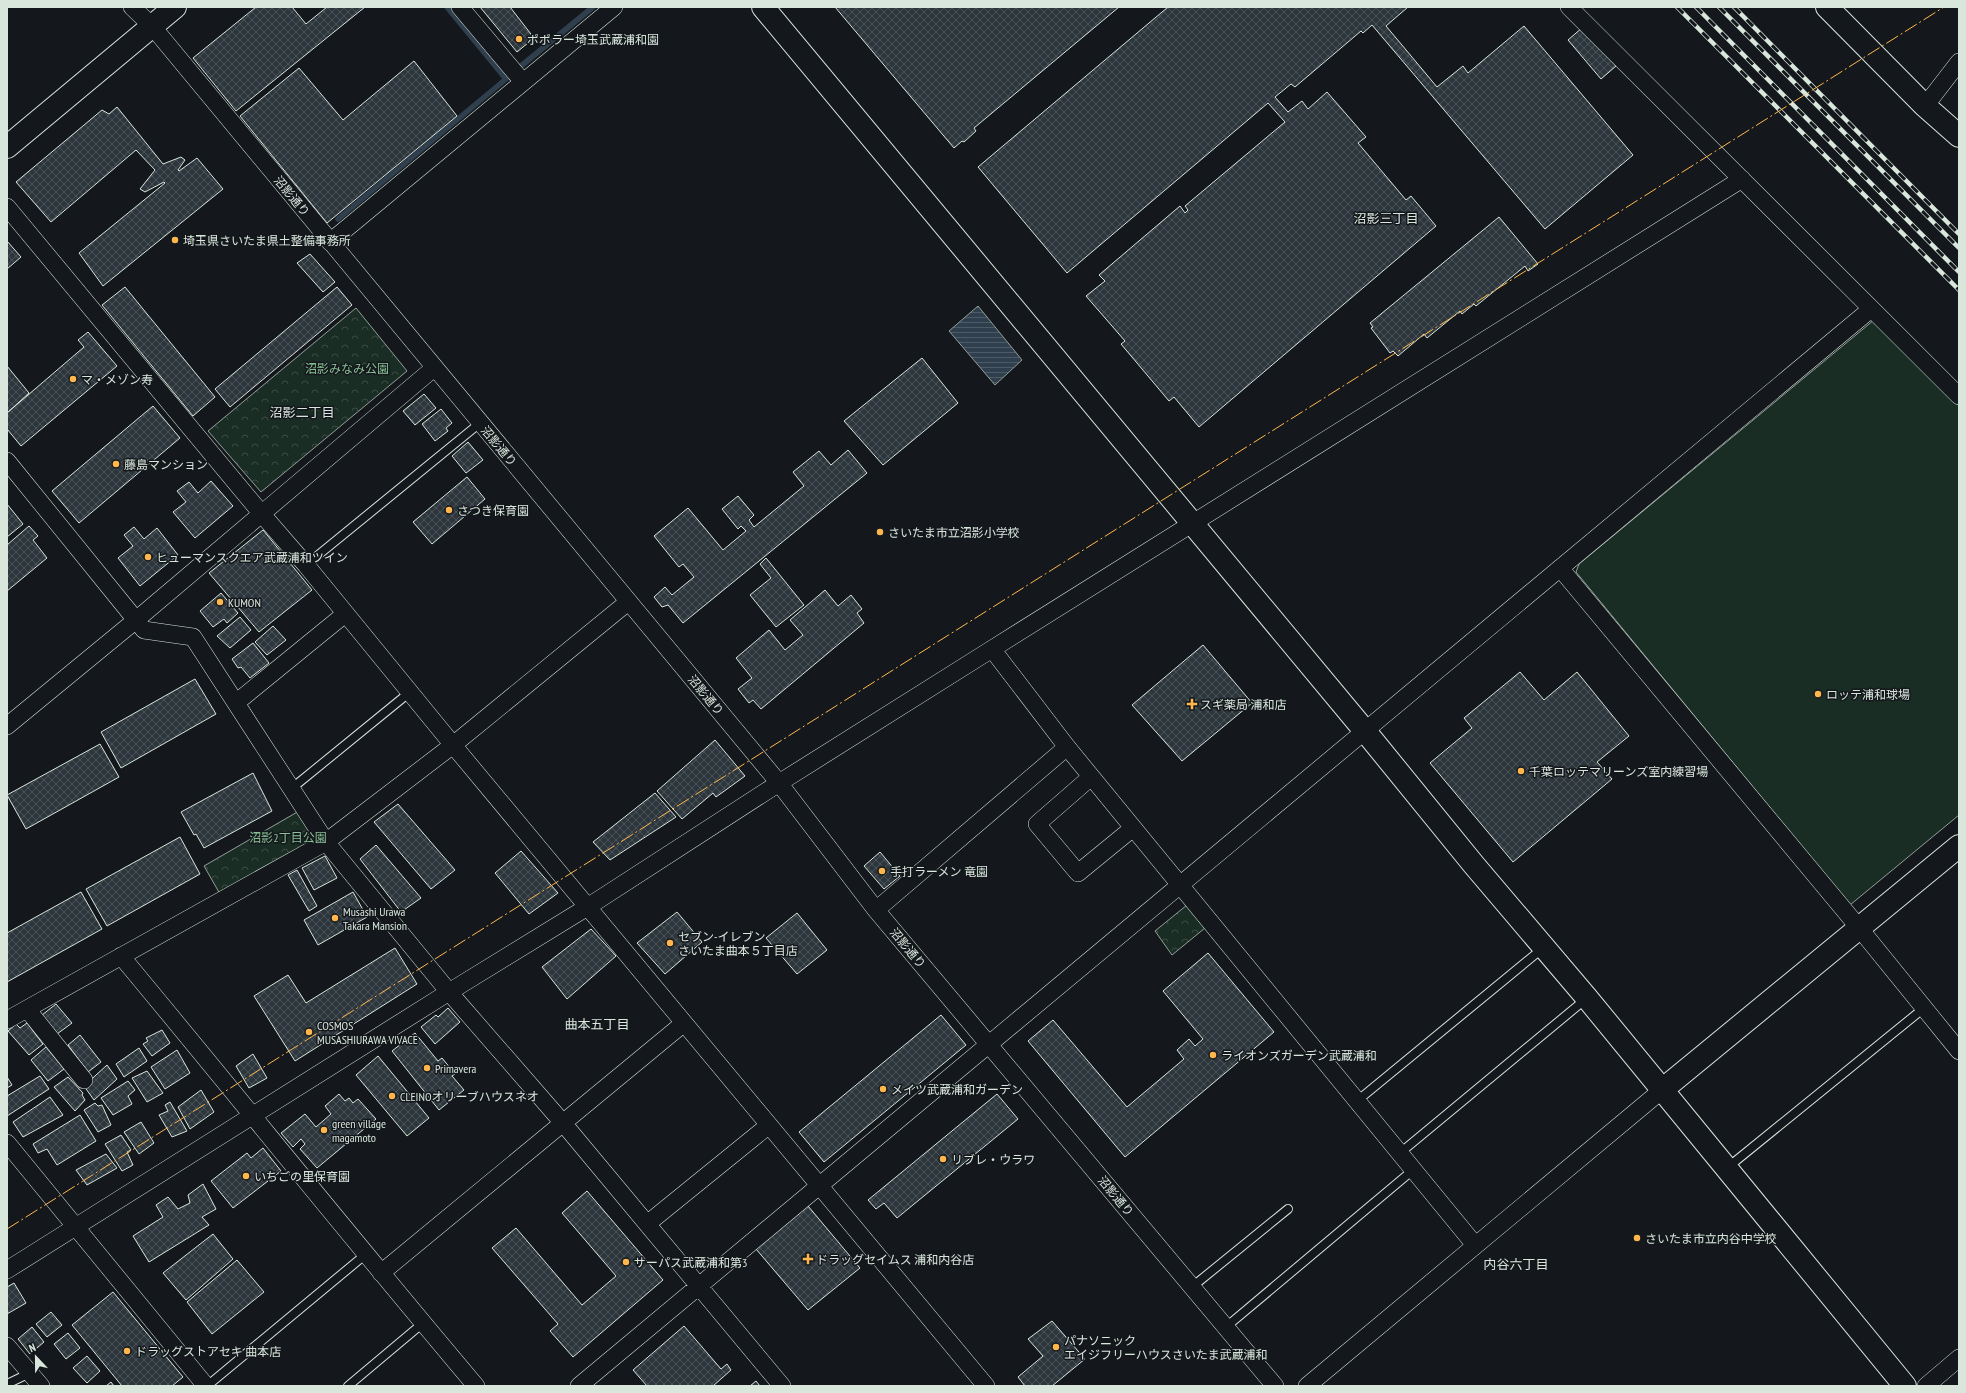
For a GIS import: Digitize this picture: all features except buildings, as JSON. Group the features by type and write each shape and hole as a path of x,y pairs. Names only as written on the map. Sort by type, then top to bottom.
{"street":[{"name":"沼影通り","path":"132,7 152,26 779,783 876,910 1276,1386"},
{"path":"7,147 175,7"},
{"path":"460,7 523,82"},
{"path":"330,242 614,7"},
{"path":"762,7 1365,731 1543,948 1587,998 1905,1386"},
{"path":"1570,7 1959,396"},
{"path":"1828,7 1925,106 1959,136"},
{"path":"1925,106 1959,62"},
{"path":"7,1270 449,992 589,906 779,783 1192,523 1742,180"},
{"path":"7,207 261,513 306,565 453,745 589,906 684,1023 986,1386"},
{"path":"579,1386 1871,309"},
{"path":"9,719 136,620 434,368"},
{"path":"7,461 144,630 193,637 237,702 326,842 449,992 563,1123 782,1386"},
{"path":"1560,568 1860,928 1959,1052"},
{"path":"7,1020 326,842 453,745 628,602"},
{"path":"237,702 345,614"},
{"path":"992,649 1091,777 1475,1246"},
{"path":"876,910 1067,747"},
{"path":"1091,777 1037,824 1078,873 1133,828"},
{"path":"1307,1386 1662,1090 1959,846"},
{"path":"122,956 254,1115 381,1273 476,1386"},
{"path":"27,1009 84,1080"},
{"path":"381,1273 684,1023"},
{"path":"647,1224 769,1125"},
{"path":"7,1142 207,1386"},
{"path":"7,1346 41,1386"},
{"path":"1926,1386 1959,1358"}],"lane":[{"path":"306,565 480,423"},
{"path":"291,789 410,692"},
{"path":"1357,1101 1543,948"},
{"path":"1400,1153 1587,998"},
{"path":"1726,1168 1924,1008"},
{"path":"1226,1326 1413,1170"},
{"path":"1192,1287 1288,1209"},
{"path":"207,1386 366,1254"},
{"path":"348,1386 423,1323"},
{"path":"7,1384 30,1372"}],"green space":[{"name":"沼影みなみ公園","path":"356,308 407,371 261,492 208,431"},
{"name":"ロッテ浦和球場","path":"1874,320 1959,406 1959,815 1850,905 1576,572 1579,564"},
{"name":"沼影2丁目公園","path":"299,811 310,829 305,847 220,894 204,866"},
{"path":"1187,905 1205,928 1172,955 1155,931"}],"water":[{"path":"978,306 1022,360 995,385 949,331"}],"waterway":[{"path":"338,219 506,79 447,7"},
{"path":"521,66 593,7"}],"railway":[{"path":"1677,7 1959,290"},
{"path":"1696,7 1959,272"},
{"path":"1719,7 1959,248"},
{"path":"1734,7 1959,234"}],"power":[{"path":"7,1229 1944,7"}],"place":[{"name":"ポポラー埼玉武蔵浦和園","path":"519,39"},
{"name":"埼玉県さいたま県土整備事務所","path":"175,240"},
{"name":"マ・メゾン寿","path":"73,379"},
{"name":"藤島マンション","path":"116,464"},
{"name":"さつき保育園","path":"449,510"},
{"name":"さいたま市立沼影小学校","path":"880,532"},
{"name":"ヒューマンスクエア武蔵浦和ツイン","path":"148,557"},
{"name":"KUMON","path":"220,602"},
{"name":"ロッテ浦和球場","path":"1818,694"},
{"name":"スギ薬局 浦和店","path":"1192,704"},
{"name":"千葉ロッテマリーンズ室内練習場","path":"1521,771"},
{"name":"手打ラーメン 竜園","path":"882,871"},
{"name":"Musashi Urawa Takara Mansion","path":"335,918"},
{"name":"セブン-イレブン さいたま曲本５丁目店","path":"670,943"},
{"name":"COSMOS MUSASHIURAWA VIVACE","path":"309,1032"},
{"name":"ライオンズガーデン武蔵浦和","path":"1213,1055"},
{"name":"Primavera","path":"427,1068"},
{"name":"メイツ武蔵浦和ガーデン","path":"883,1089"},
{"name":"CLEINOオリーブハウスネオ","path":"392,1096"},
{"name":"green village magamoto","path":"324,1130"},
{"name":"リブレ・ウラワ","path":"943,1159"},
{"name":"いちごの里保育園","path":"246,1176"},
{"name":"さいたま市立内谷中学校","path":"1637,1238"},
{"name":"ドラッグセイムス 浦和内谷店","path":"808,1259"},
{"name":"サーパス武蔵浦和第3","path":"626,1262"},
{"name":"パナソニック エイジフリーハウスさいたま武蔵浦和","path":"1056,1347"},
{"name":"ドラッグストアセキ 曲本店","path":"127,1351"}],"district":[{"name":"沼影三丁目","path":"1386,218"},
{"name":"沼影二丁目","path":"302,412"},
{"name":"曲本五丁目","path":"597,1024"},
{"name":"内谷六丁目","path":"1516,1264"}]}
